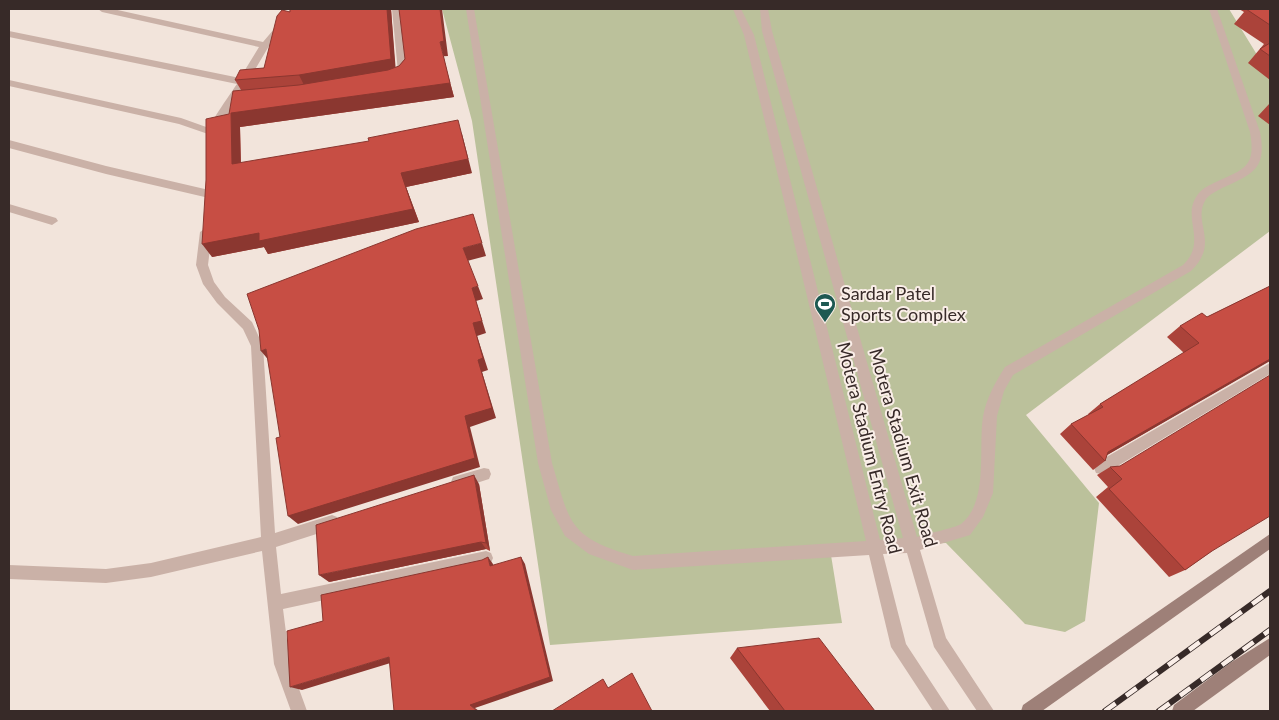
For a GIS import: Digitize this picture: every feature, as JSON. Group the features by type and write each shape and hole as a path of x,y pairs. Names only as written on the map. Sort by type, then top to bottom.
{"street":[{"path":"102,9 265,45"},
{"path":"9,83 181,121 208,136 265,45 295,9"},
{"path":"393,80 403,72 396,9"},
{"path":"470,9 545,463 564,523 578,539 600,553 632,563 912,544 965,530 978,512 986,494 990,416 998,390 1010,371 1187,268 1197,256 1200,245 1197,213 1203,196 1209,190 1249,170 1258,161 1259,149 1255,132 1213,9"},
{"name":"Motera Stadium Entry Road","path":"737,9 749,35 899,646 942,711"},
{"name":"Motera Stadium Exit Road","path":"764,9 767,31 939,642 986,711"},
{"path":"9,34 242,82"},
{"path":"231,101 247,100"},
{"path":"9,144 209,198 209,176"},
{"path":"9,208 52,221"},
{"path":"207,220 202,264 209,284 221,300 248,326 257,346 268,542 274,603 282,664 299,711"},
{"path":"1101,468 1270,368"},
{"path":"447,486 484,474"},
{"path":"9,572 106,576 151,570 268,542 343,518"},
{"path":"1029,711 1270,541"},
{"path":"274,603 486,558"},
{"path":"1180,711 1270,646"}],"green space":[{"name":"Sardar Patel Sports Complex","path":"442,9 1229,9 1270,76 1270,231 1026,415 1099,503 1085,621 1065,632 1025,624 946,543 830,549 842,623 550,645 472,121"}],"building":[{"path":"290,9 387,9 391,59 299,75 235,80 240,70 264,68 277,16 282,10 290,12"},
{"path":"399,9 440,9 444,41 440,42 450,83 231,113 232,164 369,141 368,138 458,120 468,159 401,173 413,209 259,241 259,233 202,244 206,180 206,119 229,114 233,91 299,85 388,70 399,66 405,59"},
{"path":"1246,9 1270,9 1270,25"},
{"path":"1270,43 1270,56 1260,49"},
{"path":"473,214 482,243 463,248 478,286 472,288 482,321 473,323 483,358 478,360 492,408 465,416 475,458 288,516 276,438 280,437 266,349 261,351 259,330 247,294 416,229"},
{"path":"1270,286 1270,359 1108,452 1105,461 1071,424 1103,407 1100,404 1199,343 1180,326 1202,313 1207,317"},
{"path":"1270,375 1270,516 1212,551 1185,570 1109,489 1122,479 1110,467 1120,466"},
{"path":"474,475 486,543 481,542 319,575 316,525"},
{"path":"488,557 490,566 521,557 550,677 470,705 477,711 394,711 389,657 290,687 287,631 323,621 321,595 482,560"},
{"path":"819,638 875,711 785,711 737,648"},
{"path":"632,673 652,711 552,711 603,679 608,688"}],"railway":[{"path":"1105,711 1270,591"},
{"path":"1159,711 1270,630"}],"place":[{"name":"Sardar Patel Sports Complex","path":"825,323"}]}
